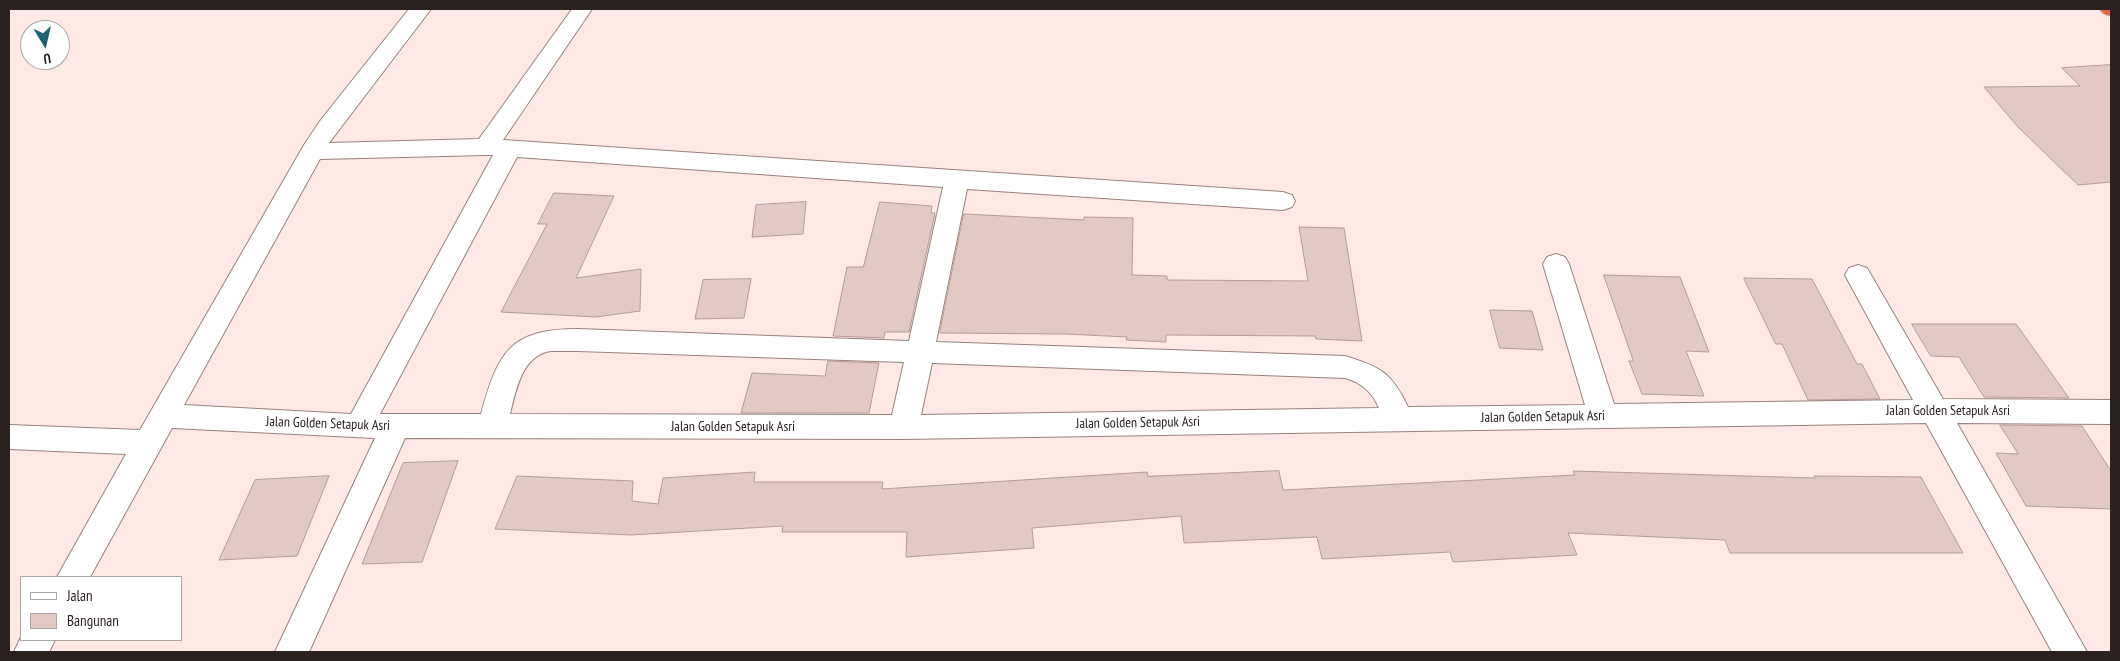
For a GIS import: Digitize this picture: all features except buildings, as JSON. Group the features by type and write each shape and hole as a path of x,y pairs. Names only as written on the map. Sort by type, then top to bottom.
{"street":[{"path":"74,576 312,152 328,126 420,9"},
{"path":"359,426 498,148 582,9"},
{"path":"312,152 498,148 1283,201"},
{"path":"904,426 957,180"},
{"path":"1556,264 1603,416"},
{"path":"1858,275 2070,652"},
{"path":"492,427 510,370 521,354 534,345 552,341 920,351 1345,367 1364,372 1382,384 1399,419"},
{"name":"Jalan Golden Setapuk Asri","path":"164,416 359,426 492,427 904,426 1933,411 2111,412"},
{"path":"292,652 395,427"},
{"path":"9,437 150,443"},
{"path":"31,652 37,641"}]}
